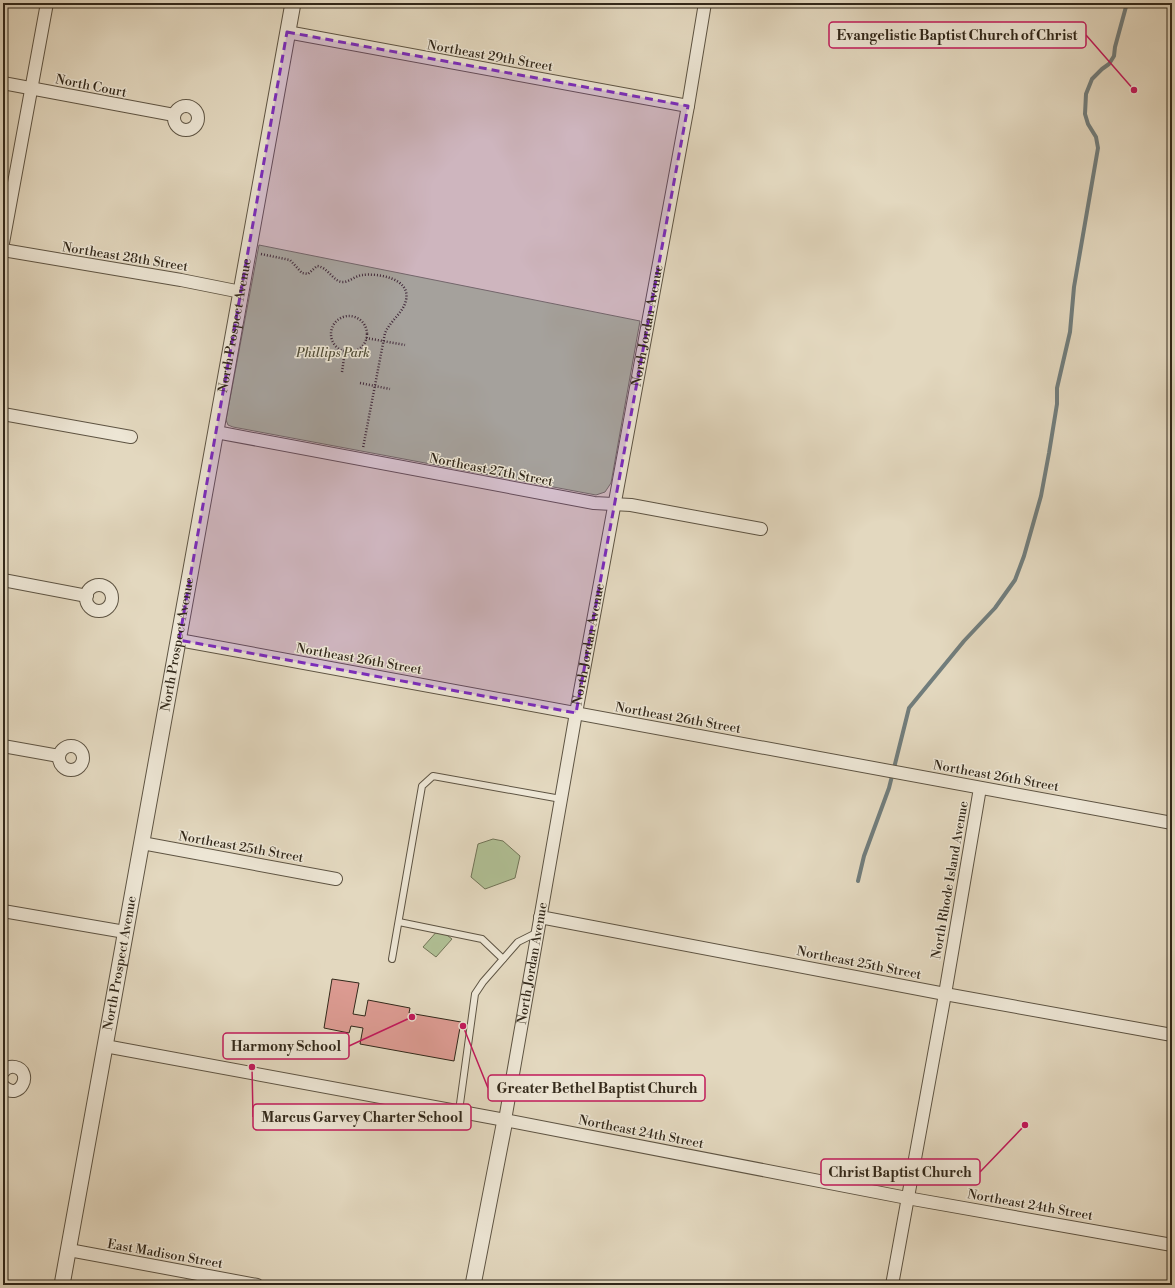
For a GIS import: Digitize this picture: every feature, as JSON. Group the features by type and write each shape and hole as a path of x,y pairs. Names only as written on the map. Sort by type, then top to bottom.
{"street":[{"path":"3,243 47,3"},
{"name":"North Prospect Avenue","path":"62,1285 293,3"},
{"name":"North Jordan Avenue","path":"473,1285 505,1120 576,713 688,106 705,3"},
{"name":"Northeast 29th Street","path":"288,32 688,106"},
{"name":"North Court","path":"3,83 174,115"},
{"name":"Northeast 28th Street","path":"3,250 181,280 241,292"},
{"path":"3,414 131,437"},
{"name":"Northeast 27th Street","path":"216,432 594,503 631,505 761,529"},
{"path":"3,580 86,596"},
{"name":"Northeast 26th Street","path":"179,640 1172,823"},
{"path":"3,746 59,756"},
{"name":"North Rhode Island Avenue","path":"892,1285 945,994 980,788"},
{"name":"Northeast 25th Street","path":"142,843 336,879"},
{"path":"3,911 125,932"},
{"name":"Northeast 25th Street","path":"540,917 945,994 1172,1035"},
{"name":"Northeast 24th Street","path":"105,1046 459,1111 907,1198 1172,1245"},
{"path":"3,1072 8,1068 16,1068 23,1073 24,1080 21,1088 14,1091 6,1089 3,1086"},
{"name":"East Madison Street","path":"68,1250 257,1285"}],"lane":[{"path":"392,960 422,786 433,776 561,799"},
{"path":"399,922 482,940 503,959"},
{"path":"459,1111 475,994 483,982 518,942 538,932"}],"path":[{"path":"248,252 290,260 302,273 308,274 318,266 323,267 339,281 345,282 362,275 382,276 395,279 401,283 406,292 407,299 404,306 387,328 361,460"},
{"path":"346,317 358,319 365,327 366,338 364,344 355,351 345,351 338,348 334,344 331,333 333,327 336,322 346,317"},
{"path":"366,338 405,345"},
{"path":"342,372 345,351"},
{"path":"360,383 390,389"}],"highlighted area":[{"path":"287,32 688,106 576,713 179,640"}],"green space":[{"name":"Phillips Park","path":"259,245 640,321 611,483 605,492 596,495 228,425 226,420"},
{"path":"493,839 503,841 520,856 515,878 485,889 471,877 478,844"},
{"path":"439,929 452,939 436,957 423,947"}],"building":[{"path":"332,979 359,983 353,1014 365,1016 368,1000 410,1008 409,1013 461,1022 454,1061 360,1044 363,1028 351,1026 349,1033 324,1028"}],"waterway":[{"path":"858,881 864,856 889,788 909,708 964,641 995,608 1015,580 1024,556 1041,496 1049,453 1057,404 1057,388 1070,332 1074,287 1098,148 1096,137 1088,124 1085,114 1086,94 1092,79 1109,64 1114,56 1127,3"}],"place":[{"name":"Evangelistic Baptist Church of Christ","path":"1134,90"},
{"name":"Harmony School","path":"412,1017"},
{"name":"Greater Bethel Baptist Church","path":"463,1026"},
{"name":"Marcus Garvey Charter School","path":"252,1067"},
{"name":"Christ Baptist Church","path":"1025,1125"}]}
